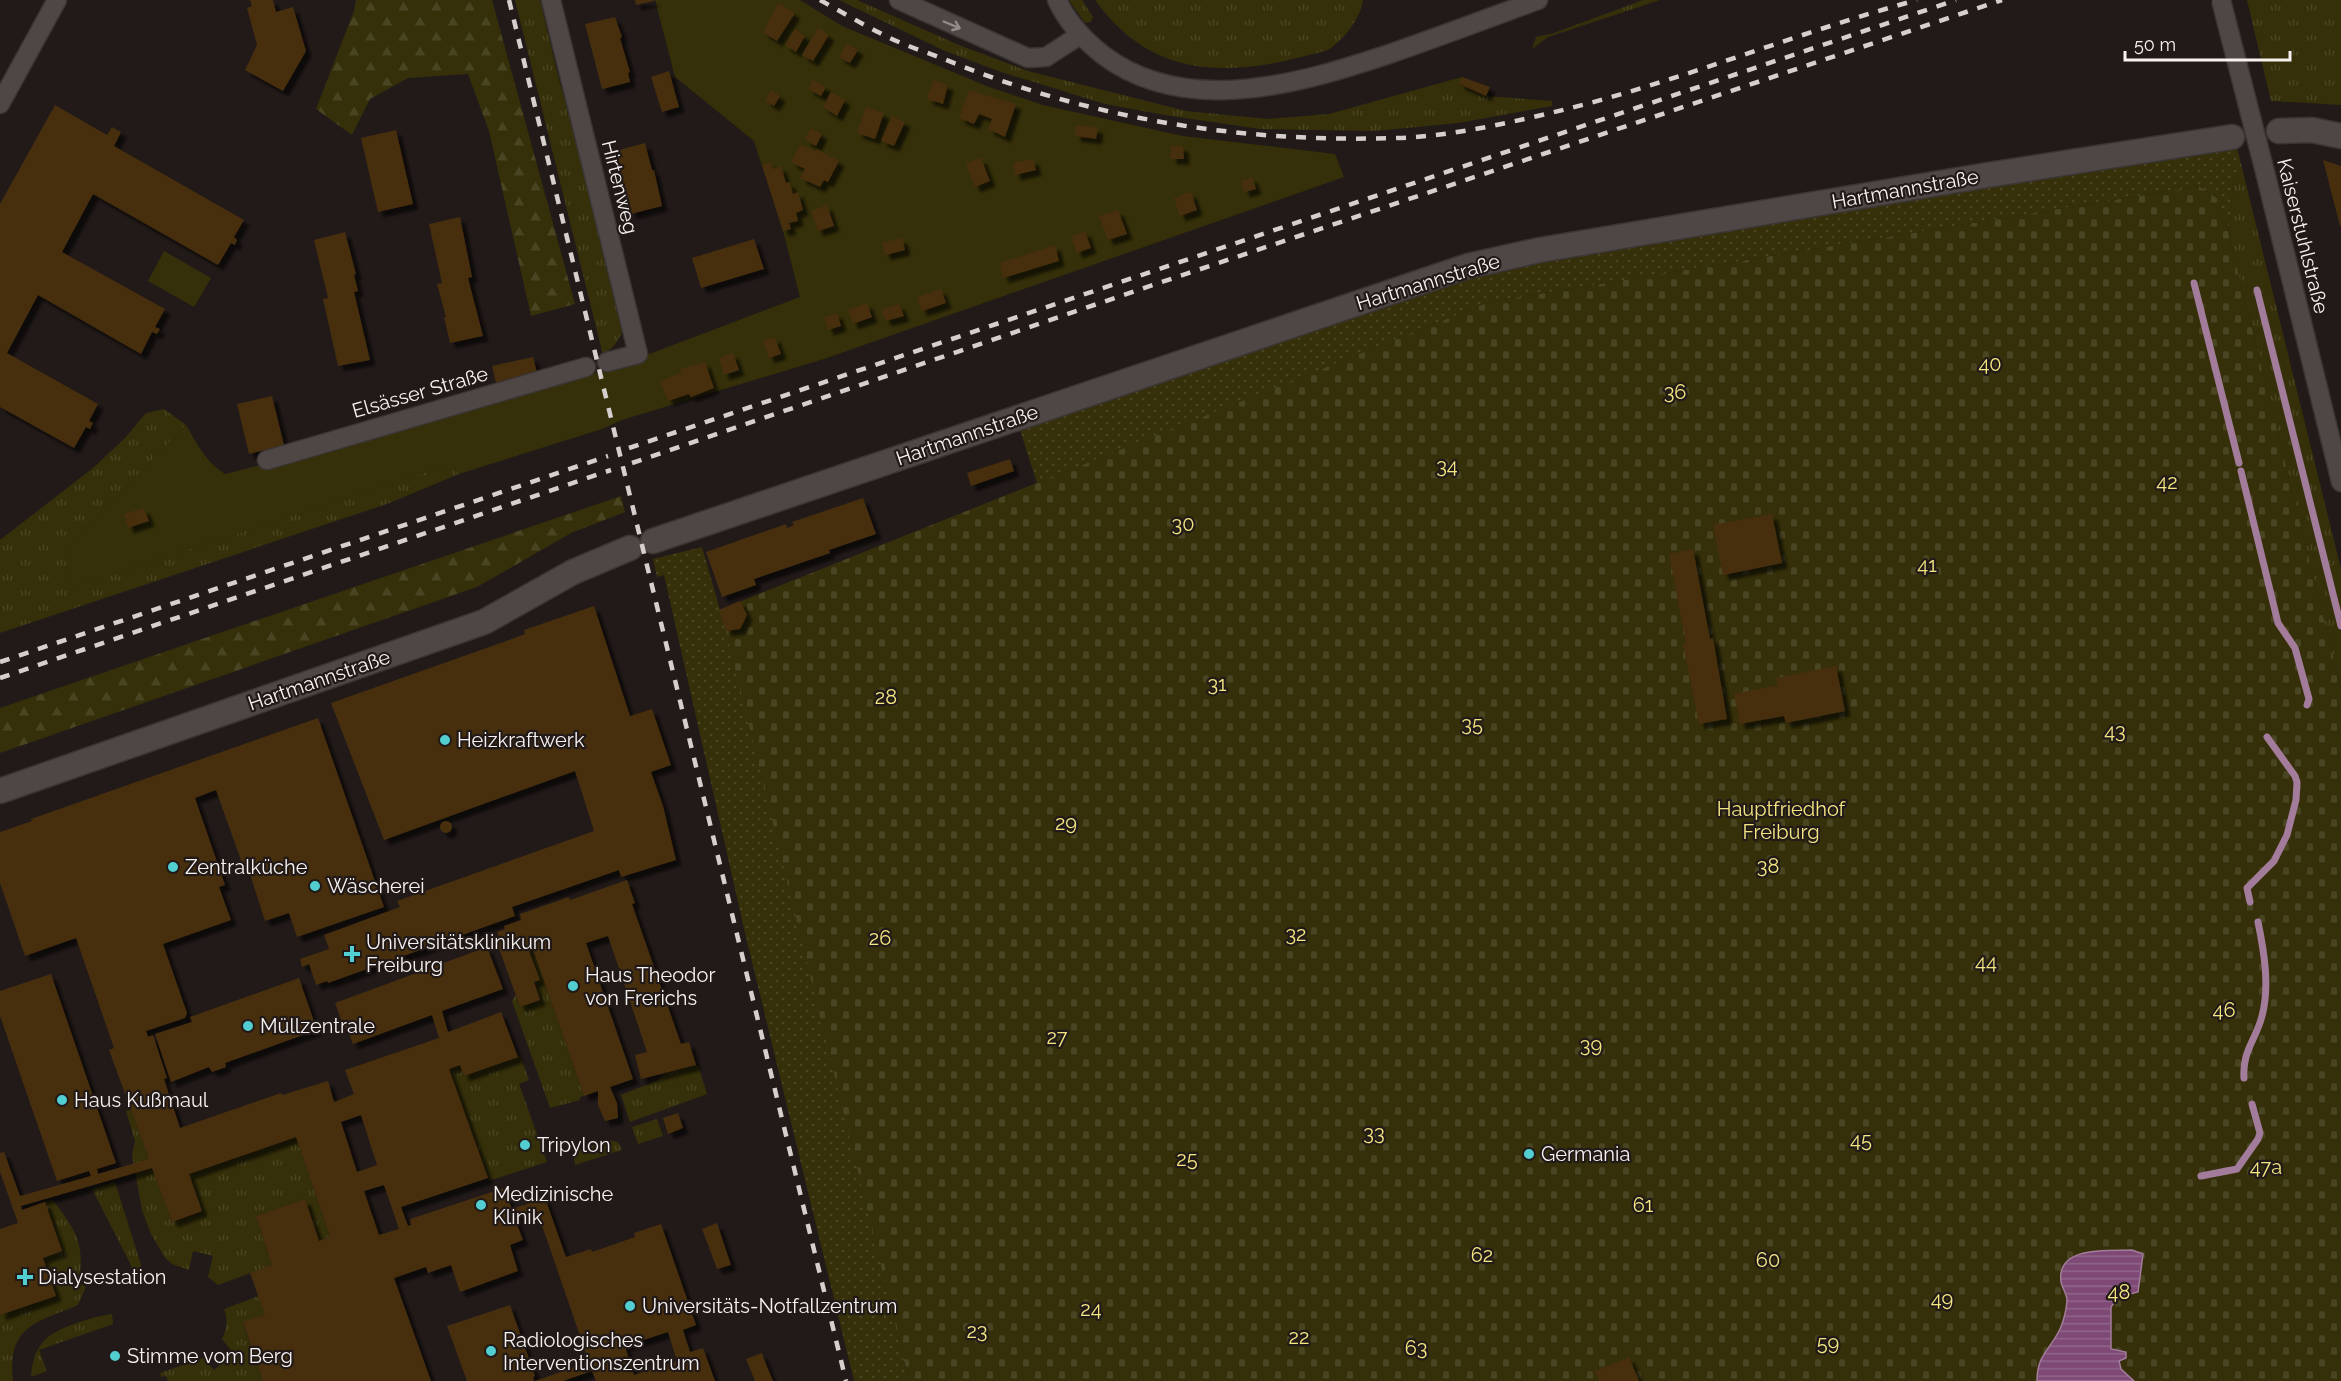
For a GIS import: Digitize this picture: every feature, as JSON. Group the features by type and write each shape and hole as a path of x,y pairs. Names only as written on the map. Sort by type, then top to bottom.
{"street":[{"path":"0,104 57,0"},
{"name":"Hirtenweg","path":"551,0 638,354 607,362"},
{"path":"899,0 1028,58 1046,57 1080,35"},
{"path":"1057,0 1080,35 1113,62 1149,80 1167,85 1205,89 1261,87 1320,76 1538,0"},
{"name":"Kaiserstuhlstraße","path":"2222,0 2341,482"},
{"path":"2279,131 2298,129 2341,136"},
{"name":"Hartmannstraße","path":"653,541 1468,267 1540,250 1998,173 2232,137"},
{"name":"Elsässer Straße","path":"267,460 586,366"},
{"name":"Hartmannstraße","path":"0,791 484,622 573,572 630,548"}],"green space":[{"path":"356,0 492,0 575,304 531,316 489,131 468,74 408,78 370,99 352,135 316,109 354,11"},
{"path":"515,0 540,0 624,322 618,341 603,355"},
{"path":"655,0 800,0 842,26 989,87 1043,105 1183,136 1335,154 1344,177 824,359 622,420 602,429 459,474 453,464 73,587 63,552 186,425 207,458 225,474 318,451 607,370 800,297 783,231 754,141 675,77"},
{"path":"839,0 857,0 959,45 1028,71 1186,111 1268,119 1329,114 1462,77 1460,85 1486,96 1552,101 1552,106 1458,123 1375,131 1260,129 1165,115 1105,104 1001,72 945,51"},
{"path":"1069,0 1082,0 1093,17 1091,22 1085,23"},
{"path":"1095,0 1363,0 1362,7 1351,27 1342,39 1329,49 1275,63 1221,68 1186,64 1147,49 1110,19"},
{"path":"1643,0 1660,0 1548,37 1532,49 1536,37 1554,33"},
{"path":"2247,0 2341,0 2341,105 2271,101"},
{"path":"2237,147 2243,172 2234,177 2228,232 2217,198 2199,186 1489,302 1037,483 1018,424 1469,275 1567,254"},
{"path":"2243,172 2341,569 2341,688 2228,232 2234,177"},
{"name":"Hauptfriedhof Freiburg","path":"2199,186 2217,198 2228,232 2341,688 2341,1381 909,1381 719,610 1489,302"},
{"path":"164,251 211,278 194,307 148,281"},
{"path":"164,409 186,425 64,552 453,464 459,474 387,504 0,633 0,540 93,468 125,438 146,413"},
{"path":"621,496 625,512 571,533 477,587 0,753 0,708"},
{"path":"702,547 726,631 909,1381 854,1381 745,933 664,575 657,577 653,559"},
{"path":"533,949 584,1096 580,1097 580,1100 550,1108 512,1001 515,995 520,1007 540,1000 534,982 540,980 529,951"},
{"path":"520,1056 529,1080 519,1084 547,1162 489,1181 449,1069 460,1065 464,1076"},
{"path":"698,1065 707,1094 630,1122 621,1095 656,1081 665,1073"},
{"path":"131,1110 172,1222 202,1211 189,1174 296,1137 330,1236 319,1241 305,1199 256,1216 272,1265 218,1285 208,1277 213,1256 193,1251 189,1270 172,1264 165,1258 151,1234 142,1210 132,1155 135,1141 126,1111"},
{"path":"657,1119 663,1136 638,1144 632,1127"},
{"path":"610,1140 618,1142 622,1150 575,1165 574,1157 577,1151"},
{"path":"115,1182 142,1268 137,1285 130,1263 92,1189"},
{"path":"53,1200 68,1220 77,1238 81,1258 79,1283 86,1287 78,1305 37,1322 27,1329 15,1348 12,1363 13,1381 0,1381 0,1315 56,1296 43,1258 62,1251 45,1202"},
{"path":"259,1296 265,1315 243,1323 263,1381 168,1381 166,1376 161,1377 160,1373 203,1358 214,1370 233,1353 222,1339 226,1324 224,1309"},
{"path":"112,1314 113,1324 39,1350 47,1371 31,1377 37,1352 42,1343 52,1335 78,1323"}],"shaded area":[{"path":"2132,1250 2143,1254 2138,1292 2118,1297 2111,1307 2111,1349 2126,1352 2126,1358 2119,1361 2121,1369 2134,1381 2037,1381 2041,1359 2062,1324 2067,1299 2061,1282 2062,1270 2067,1262 2086,1252"}],"building":[{"path":"250,0 273,0 276,12 293,7 306,51 283,91 245,70 257,45 247,8 252,6"},
{"path":"635,0 654,0 654,1 636,5"},
{"path":"778,3 795,13 777,41 763,32"},
{"path":"615,17 622,37 620,38 630,72 628,73 630,82 602,89 585,24"},
{"path":"818,28 829,35 813,61 802,55"},
{"path":"795,29 805,36 796,52 785,45"},
{"path":"847,43 858,50 850,63 839,57"},
{"path":"669,71 679,107 662,112 651,77"},
{"path":"1462,77 1490,87 1486,96 1459,84"},
{"path":"813,80 826,87 821,96 808,89"},
{"path":"933,80 948,85 943,104 927,99"},
{"path":"771,90 780,96 774,106 765,100"},
{"path":"969,90 1016,104 1005,137 988,129 992,119 979,114 974,124 959,118"},
{"path":"831,92 845,100 837,116 823,107"},
{"path":"55,105 107,135 112,127 121,132 114,146 244,220 234,237 237,240 235,245 231,243 218,265 93,194 62,252 165,309 155,327 160,329 157,334 152,332 141,354 38,295 7,353 98,404 89,421 93,423 90,429 86,427 74,448 0,407 0,204"},
{"path":"866,107 884,113 875,139 857,133"},
{"path":"892,116 905,122 894,146 881,141"},
{"path":"1076,125 1098,128 1096,139 1075,136"},
{"path":"811,128 822,134 816,146 805,140"},
{"path":"396,130 413,204 378,212 361,138"},
{"path":"645,143 662,206 631,214 615,151"},
{"path":"800,145 816,151 817,149 839,161 828,182 824,180 820,187 800,178 805,169 791,162"},
{"path":"1171,146 1183,146 1184,159 1171,159"},
{"path":"981,158 990,181 975,187 966,163"},
{"path":"1033,159 1036,170 1015,175 1013,163"},
{"path":"2323,160 2341,166 2341,226 2340,226"},
{"path":"771,162 773,169 781,166 786,183 790,182 793,194 798,192 803,210 796,213 798,221 789,223 791,229 783,231 762,165"},
{"path":"1252,177 1256,189 1244,192 1241,181"},
{"path":"1191,192 1197,210 1180,216 1174,198"},
{"path":"827,205 834,226 818,231 811,211"},
{"path":"1118,210 1127,234 1108,240 1099,216"},
{"path":"460,217 472,277 468,278 483,336 450,343 437,284 442,283 429,224"},
{"path":"1085,231 1091,248 1077,253 1071,237"},
{"path":"345,232 356,274 354,275 358,291 354,292 370,360 338,366 323,299 328,298 314,240"},
{"path":"902,238 905,250 885,255 882,243"},
{"path":"754,239 764,269 701,288 692,258"},
{"path":"1055,245 1059,261 1003,278 1000,263"},
{"path":"941,289 946,303 922,311 917,297"},
{"path":"867,303 872,317 853,324 848,310"},
{"path":"899,304 904,316 886,321 881,310"},
{"path":"837,313 841,326 828,330 824,317"},
{"path":"775,337 781,354 769,358 763,341"},
{"path":"733,353 739,370 724,375 719,358"},
{"path":"533,357 537,373 496,383 492,366"},
{"path":"705,362 714,388 691,397 689,394 668,401 660,381 681,373 680,369"},
{"path":"272,396 284,445 249,454 237,404"},
{"path":"1010,459 1014,471 971,486 967,473"},
{"path":"863,498 876,534 829,550 830,553 754,579 756,585 722,597 706,552 786,524 787,528 794,525 792,522"},
{"path":"144,508 149,521 128,528 124,514"},
{"path":"1772,514 1782,563 1723,575 1713,525"},
{"path":"1693,549 1710,639 1713,638 1727,719 1699,724 1683,644 1686,643 1669,554"},
{"path":"740,601 747,615 740,629 726,631 719,610"},
{"path":"594,606 630,716 652,709 671,765 651,772 663,806 676,860 621,877 619,870 512,907 515,916 328,983 327,981 316,985 309,964 302,967 300,959 329,949 324,935 400,907 397,901 594,831 575,771 384,840 331,703 509,640 525,634 524,630"},
{"path":"1836,666 1845,711 1786,723 1784,716 1740,724 1734,694 1778,685 1776,678"},
{"path":"318,718 384,907 297,937 289,913 265,921 247,865 243,866 216,790 195,798 225,885 219,887 231,920 163,944 187,1013 185,1018 146,1031 148,1037 153,1035 180,1128 281,1093 282,1095 328,1081 334,1102 354,1094 345,1070 439,1038 432,1015 353,1044 347,1028 344,1028 335,1003 487,947 503,989 442,1011 448,1032 501,1012 518,1057 464,1076 460,1065 449,1069 488,1178 401,1207 408,1226 411,1225 410,1219 504,1188 512,1209 545,1198 566,1257 591,1249 592,1252 635,1237 634,1233 661,1224 696,1325 683,1330 690,1352 703,1348 715,1381 596,1381 592,1371 563,1381 535,1381 589,1362 537,1211 515,1219 523,1240 510,1245 518,1271 460,1292 451,1265 428,1273 426,1267 394,1278 431,1381 263,1381 243,1322 265,1315 250,1273 272,1265 256,1216 305,1199 319,1241 330,1236 296,1137 189,1174 202,1211 172,1222 152,1168 21,1206 22,1210 45,1202 62,1251 43,1258 56,1296 0,1315 0,1229 18,1223 0,1172 0,1153 4,1152 20,1196 91,1176 89,1171 57,1181 0,1016 0,991 51,974 116,1163 97,1169 98,1174 149,1159 109,1050 114,1048 76,938 25,956 0,883 0,832 32,821 31,819","holes":["361,1115 377,1165 357,1172 341,1122","384,1185 399,1229 379,1235 364,1191","668,1332 677,1361 634,1375 625,1346"]},
{"path":"446,821 452,827 446,833 440,827"},
{"name":"Haus Theodor von Frerichs","path":"627,880 635,903 632,904 681,1044 689,1042 696,1065 641,1079 635,1055 647,1052 608,936 586,943 633,1079 610,1087 617,1103 618,1118 605,1121 598,1105 598,1091 584,1096 533,949 529,951 540,980 534,982 540,1000 520,1007 496,940 500,939 497,932 505,929 504,926 521,920 520,914"},
{"name":"Müllzentrale","path":"299,978 317,1030 225,1063 226,1067 212,1072 209,1067 171,1082 155,1034 192,1022 190,1017"},
{"path":"678,1113 683,1128 668,1134 663,1118"},
{"path":"717,1223 731,1265 717,1269 702,1229"},
{"name":"Radiologisches Interventionszentrum","path":"510,1305 535,1376 534,1381 467,1381 447,1326"},
{"path":"762,1353 773,1381 755,1381 746,1359"},
{"path":"1629,1357 1639,1381 1599,1381 1595,1371"}],"waterway":[{"path":"2194,283 2239,463"},
{"path":"2257,290 2341,626"},
{"path":"2241,471 2278,623 2295,648 2309,699 2307,705"},
{"path":"2250,902 2247,888 2274,861 2287,835 2296,800 2295,776 2267,737"},
{"path":"2244,1078 2245,1060 2262,1016 2266,993 2264,957 2258,922"},
{"path":"2201,1176 2237,1169 2260,1133 2252,1104"}],"railway":[{"path":"509,0 846,1381"},
{"path":"820,0 904,44 999,80 1110,112 1223,131 1339,139 1419,137 1505,123 1567,109 1655,84 1829,26 1917,0"},
{"path":"629,448 1956,0"},
{"path":"632,463 1141,289 2002,0"},
{"path":"0,662 608,456"},
{"path":"0,678 611,470"}],"place":[{"name":"Heizkraftwerk","path":"445,740"},
{"name":"Zentralküche","path":"173,867"},
{"name":"Wäscherei","path":"315,886"},
{"name":"Universitätsklinikum Freiburg","path":"352,954"},
{"name":"Haus Theodor von Frerichs","path":"573,986"},
{"name":"Müllzentrale","path":"248,1026"},
{"name":"Haus Kußmaul","path":"62,1100"},
{"name":"Tripylon","path":"525,1145"},
{"name":"Germania","path":"1529,1154"},
{"name":"Medizinische Klinik","path":"481,1205"},
{"name":"Dialysestation","path":"25,1277"},
{"name":"Universitäts-Notfallzentrum","path":"630,1306"},
{"name":"Radiologisches Interventionszentrum","path":"491,1351"},
{"name":"Stimme vom Berg","path":"115,1356"}],"park label":[{"name":"40","path":"1990,364"},
{"name":"36","path":"1675,392"},
{"name":"34","path":"1447,466"},
{"name":"42","path":"2167,482"},
{"name":"30","path":"1183,524"},
{"name":"41","path":"1927,565"},
{"name":"31","path":"1217,684"},
{"name":"28","path":"886,697"},
{"name":"35","path":"1472,724"},
{"name":"43","path":"2115,731"},
{"name":"29","path":"1066,823"},
{"name":"38","path":"1768,866"},
{"name":"32","path":"1296,934"},
{"name":"26","path":"880,938"},
{"name":"44","path":"1986,962"},
{"name":"46","path":"2224,1010"},
{"name":"27","path":"1057,1037"},
{"name":"39","path":"1591,1045"},
{"name":"33","path":"1374,1133"},
{"name":"45","path":"1861,1140"},
{"name":"25","path":"1187,1159"},
{"name":"47a","path":"2266,1167"},
{"name":"61","path":"1643,1205"},
{"name":"62","path":"1482,1255"},
{"name":"60","path":"1768,1260"},
{"name":"48","path":"2119,1292"},
{"name":"49","path":"1942,1299"},
{"name":"24","path":"1091,1309"},
{"name":"23","path":"977,1331"},
{"name":"22","path":"1299,1337"},
{"name":"59","path":"1828,1343"},
{"name":"63","path":"1416,1348"}]}
